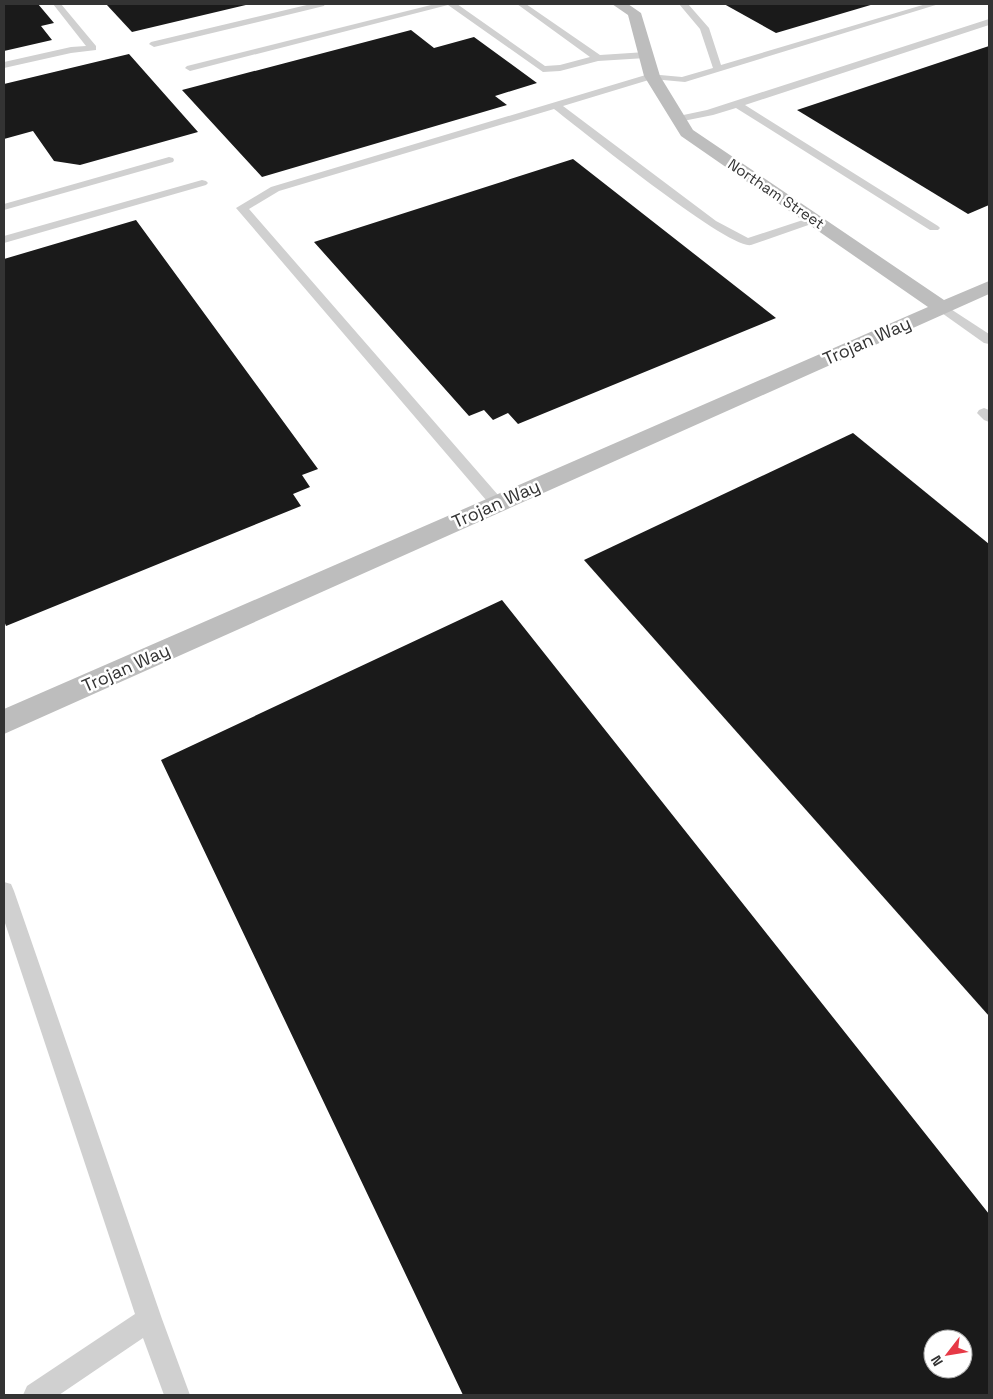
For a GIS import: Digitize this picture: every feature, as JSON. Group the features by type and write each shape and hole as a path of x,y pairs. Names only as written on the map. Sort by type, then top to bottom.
{"street":[{"name":"Northam Street","path":"619,4 634,13 652,76 687,133 943,308"},
{"name":"Trojan Way","path":"4,722 989,287"}],"lane":[{"path":"4,65 71,50 93,48 57,4"},
{"path":"154,44 320,4"},
{"path":"190,68 445,4"},
{"path":"452,4 543,69 560,68 598,58 646,56"},
{"path":"521,4 598,58"},
{"path":"683,4 704,28 718,69"},
{"path":"498,503 242,208 275,189 652,76 682,80 935,4"},
{"path":"678,119 709,113 989,22"},
{"path":"736,104 934,228"},
{"path":"555,105 712,223 747,242 813,220"},
{"path":"4,207 169,160"},
{"path":"4,240 202,183"},
{"name":"Northam Street","path":"943,308 989,340"},
{"path":"4,891 149,1319 177,1395"},
{"path":"36,1395 149,1319"}],"building":[{"path":"4,4 38,4 54,23 41,26 52,40 4,51"},
{"path":"106,4 250,4 132,32"},
{"path":"724,4 874,4 776,33"},
{"path":"411,30 434,48 474,37 537,83 495,96 507,105 262,177 182,90"},
{"path":"989,46 989,205 968,214 797,110"},
{"path":"129,54 198,132 80,165 54,161 33,131 4,139 4,84"},
{"path":"573,159 776,318 518,424 508,413 493,420 484,410 469,416 314,242"},
{"path":"136,220 318,469 302,475 310,487 293,494 301,506 6,626 4,621 4,259"},
{"path":"853,433 989,544 989,1016 584,560"},
{"path":"502,600 989,1214 989,1395 463,1395 161,760"}]}
